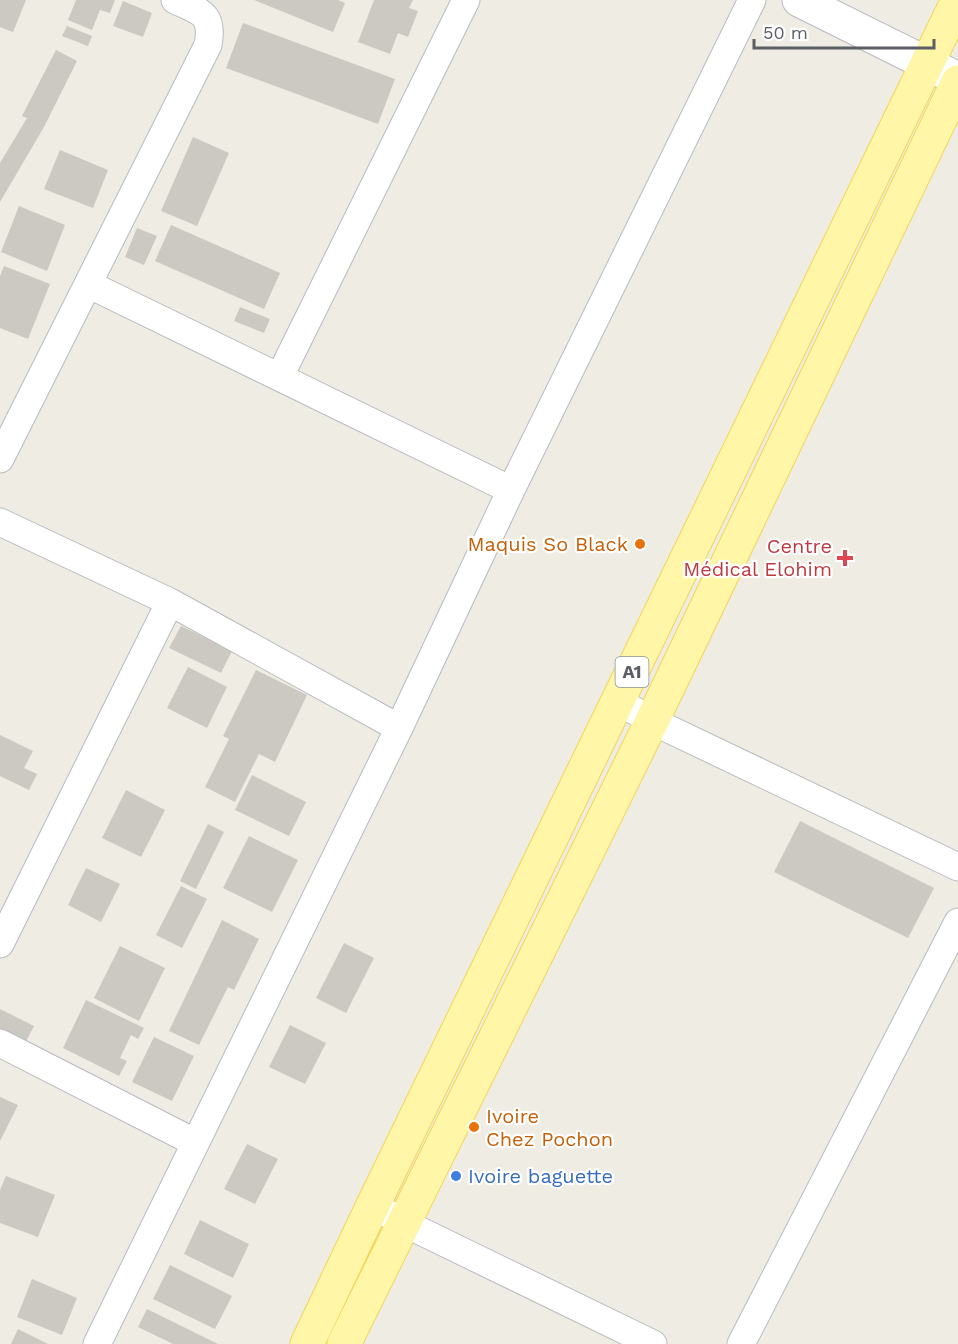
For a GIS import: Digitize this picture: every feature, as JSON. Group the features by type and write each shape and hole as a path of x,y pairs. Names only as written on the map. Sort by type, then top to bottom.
{"main road":[{"name":"A1","path":"307,1344 372,1205 958,0"},
{"name":"A1","path":"344,1344 652,721 958,80"}],"street":[{"path":"0,459 208,45 211,30 204,14 175,0"},
{"path":"280,376 466,0"},
{"path":"97,1344 194,1142 399,729 511,490 752,0"},
{"path":"799,0 958,80"},
{"path":"88,284 511,490"},
{"path":"0,522 170,602 399,729"},
{"path":"0,944 170,602"},
{"path":"618,701 652,721 958,867"},
{"path":"741,1344 958,922"},
{"path":"0,1043 194,1142"},
{"path":"372,1205 404,1223 653,1344"}],"building":[{"path":"0,0 26,0 13,32 0,27"},
{"path":"76,0 115,0 110,13 100,10 92,30 68,20"},
{"path":"254,0 338,0 345,3 333,32"},
{"path":"374,0 413,0 409,8 418,11 408,37 398,33 390,54 358,42"},
{"path":"123,1 152,13 143,37 113,26"},
{"path":"243,23 395,79 378,124 226,68"},
{"path":"67,26 92,36 88,46 62,36"},
{"path":"56,50 77,61 44,127 0,202 0,163 27,118 22,116"},
{"path":"193,137 229,153 197,226 161,211"},
{"path":"60,150 108,170 93,208 44,189"},
{"path":"19,206 65,225 47,271 1,252"},
{"path":"171,225 280,273 264,309 155,261"},
{"path":"137,228 157,236 144,265 125,257"},
{"path":"4,266 50,284 28,339 0,328 0,276"},
{"path":"240,307 270,319 264,333 234,321"},
{"path":"181,626 232,651 221,673 169,648"},
{"path":"188,667 227,687 207,728 167,708"},
{"path":"256,670 307,695 275,762 259,754 235,802 205,787 229,739 223,736"},
{"path":"0,735 33,751 24,768 37,774 29,790 0,776"},
{"path":"252,775 306,802 289,836 235,810"},
{"path":"126,790 165,810 141,857 102,838"},
{"path":"800,821 934,888 908,938 774,872"},
{"path":"208,824 224,832 196,889 180,881"},
{"path":"249,836 298,860 272,912 223,888"},
{"path":"86,868 120,884 101,922 68,905"},
{"path":"181,886 207,899 182,948 156,935"},
{"path":"222,920 259,939 234,990 228,987 199,1045 169,1031"},
{"path":"344,943 374,958 346,1013 316,998"},
{"path":"120,946 165,968 139,1021 94,998"},
{"path":"86,1000 144,1028 138,1039 131,1035 120,1058 127,1061 119,1076 63,1048"},
{"path":"0,1009 34,1026 24,1045 0,1033"},
{"path":"290,1025 326,1043 305,1084 269,1067"},
{"path":"154,1037 194,1056 172,1101 132,1082"},
{"path":"0,1097 18,1105 0,1141"},
{"path":"247,1144 278,1159 255,1204 224,1189"},
{"path":"6,1176 55,1195 38,1237 0,1223 0,1190"},
{"path":"200,1220 249,1244 233,1278 184,1254"},
{"path":"170,1265 232,1296 215,1329 153,1299"},
{"path":"32,1279 77,1298 62,1335 17,1317"},
{"path":"147,1309 218,1344 173,1344 138,1327"},
{"path":"18,1329 48,1344 11,1344"}],"place":[{"name":"Maquis So Black","path":"640,544"},
{"name":"Centre Médical Elohim","path":"845,558"},
{"name":"Ivoire Chez Pochon","path":"474,1127"},
{"name":"Ivoire baguette","path":"456,1176"}]}
